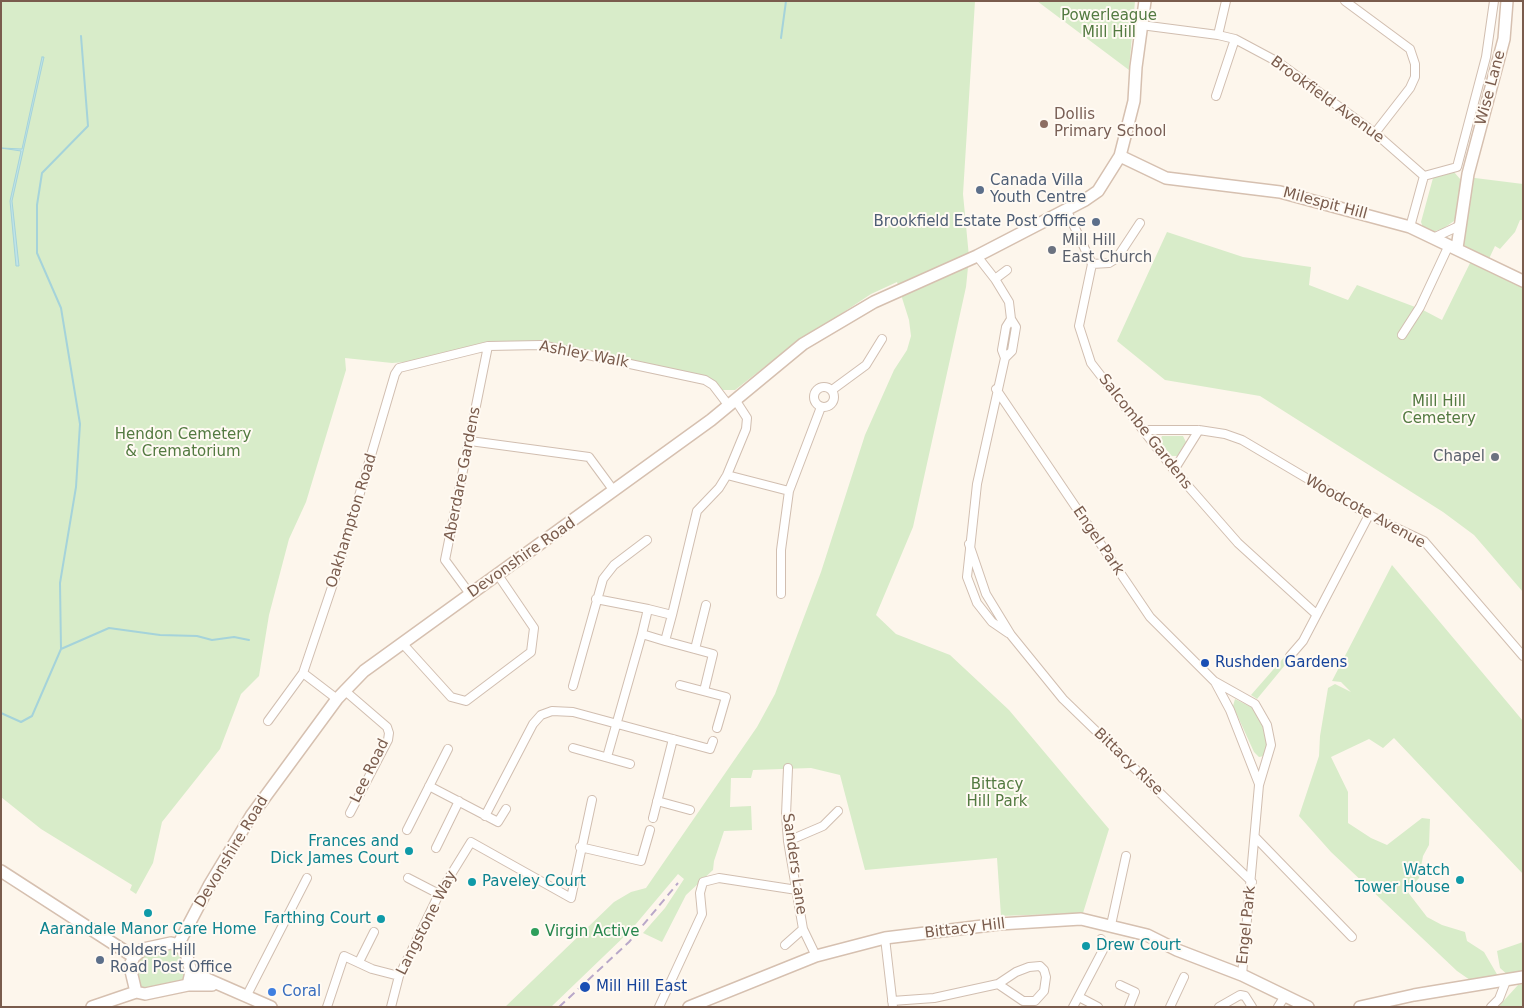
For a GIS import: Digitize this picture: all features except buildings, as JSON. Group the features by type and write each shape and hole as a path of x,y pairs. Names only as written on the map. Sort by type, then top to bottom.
{"street":[{"name":"Devonshire Road","path":"178,945 210,884 251,816 340,694 364,671 733,403 803,344 874,302 957,263 977,256 1098,191 1120,156 1134,101 1145,1"},
{"path":"1218,35 1226,1"},
{"path":"1345,1 1410,49 1415,64 1414,77 1410,88 1375,133"},
{"name":"Wise Lane","path":"1457,167 1486,57 1494,1"},
{"name":"Wise Lane","path":"1453,247 1459,226 1468,174 1504,38 1507,1"},
{"name":"Brookfield Avenue","path":"1141,25 1218,35 1234,39 1278,62 1375,133 1424,176"},
{"path":"1216,96 1234,39"},
{"name":"Milespit Hill","path":"1120,156 1166,178 1280,192 1410,227 1523,281"},
{"path":"1410,227 1424,176 1457,167 1468,174"},
{"path":"1066,209 1092,264 1109,263 1117,258 1140,224"},
{"path":"1433,238 1459,226"},
{"path":"1402,335 1420,307 1453,247"},
{"name":"Bittacy Rise","path":"977,256 995,279 1009,302 1011,319 1006,327 1004,342 1005,358 996,389 977,484 969,544 967,577 977,603 992,622 1011,635"},
{"name":"Salcombe Gardens","path":"1092,264 1079,326 1091,363 1174,470 1238,543 1316,614"},
{"path":"995,279 1007,270"},
{"path":"832,390 866,365 882,339"},
{"name":"Ashley Walk","path":"399,368 488,346 541,344 706,380 743,409 748,423 727,475 719,488 697,510 665,640"},
{"name":"Aberdare Gardens","path":"470,594 445,560 488,346"},
{"name":"Oakhampton Road","path":"268,721 303,673 334,582 395,374 399,368"},
{"path":"824,386 832,390 835,397 830,406 821,407 814,400 816,390 824,386"},
{"name":"Engel Park","path":"996,389 1150,617 1214,681 1255,704 1267,725 1271,745 1259,785 1256,838 1242,975"},
{"path":"781,594 781,550 789,491 821,407"},
{"name":"Woodcote Avenue","path":"1143,430 1199,430 1225,434 1242,440 1369,514 1424,541 1523,656"},
{"path":"1174,470 1199,430"},
{"path":"470,441 588,457 614,491"},
{"path":"727,475 789,491"},
{"path":"1290,656 1303,641 1369,514"},
{"path":"573,686 596,599 603,580 614,565 647,540"},
{"name":"Bittacy Rise","path":"969,544 986,594 1011,635 1063,699 1252,882"},
{"path":"403,644 451,697 466,701 531,652 534,628 498,575"},
{"path":"596,599 672,615"},
{"path":"695,649 706,605"},
{"path":"607,758 648,609"},
{"path":"642,634 713,654 704,691"},
{"path":"303,673 340,694"},
{"name":"Engel Park","path":"1214,681 1230,710 1259,785"},
{"path":"680,685 726,697 717,728"},
{"name":"Lee Road","path":"340,694 387,727 389,733 388,740 350,812"},
{"path":"485,816 533,724 541,716 552,711 562,710 710,749 713,741"},
{"path":"653,818 673,739"},
{"path":"572,748 630,764"},
{"path":"406,830 448,749"},
{"name":"Sanders Lane","path":"788,768 786,815 788,841 804,929 816,956"},
{"path":"429,786 498,822 506,809"},
{"path":"592,800 580,847 641,861 650,830"},
{"path":"436,848 459,801"},
{"path":"657,801 690,810"},
{"path":"788,841 822,826 838,810"},
{"path":"1256,838 1352,937"},
{"name":"Langstone Way","path":"391,1007 399,976 439,894 471,842 571,898 580,847"},
{"path":"1111,925 1126,856"},
{"path":"1,871 134,957"},
{"path":"247,995 307,878"},
{"path":"408,878 439,894"},
{"path":"659,1007 702,914 700,893 703,882 719,878 797,890"},
{"name":"Bittacy Hill","path":"689,1007 816,956 885,938 999,924 1081,919 1147,934 1177,950 1242,975 1308,1007"},
{"path":"785,945 804,929"},
{"path":"359,962 374,932"},
{"path":"885,938 892,1004 934,998 998,984 1016,972 1028,967 1040,966 1044,970 1046,977 1044,991 1034,1001 1023,1001 998,984"},
{"path":"1073,1007 1103,950 1101,939"},
{"path":"136,992 131,971 131,963 134,957 143,949 171,943 178,945 186,953 190,972 188,985"},
{"path":"327,1007 344,956 372,969 399,976"},
{"path":"190,972 271,1007"},
{"path":"1170,1007 1184,977"},
{"path":"1360,1007 1414,994 1523,977"},
{"path":"1491,1007 1499,1000 1506,981"},
{"path":"92,1007 136,992 145,994 188,985 222,985"},
{"path":"1120,985 1135,992 1129,1007"},
{"path":"1219,1007 1240,995 1245,996 1252,1007"},
{"path":"1278,1007 1285,996"},
{"path":"1079,997 1098,1007"}],"green space":[{"path":"1,1 975,1 963,194 969,257 966,287 913,527 876,615 896,634 950,655 1009,710 1109,829 1083,913 1001,916 997,858 865,870 840,775 811,768 753,770 751,778 731,778 730,807 751,806 752,830 724,831 713,870 686,895 662,942 643,933 665,908 684,879 678,874 630,931 551,1007 505,1007 614,902 631,892 646,888 757,727 775,694 821,572 865,435 894,370 907,350 911,336 909,320 897,282 871,294 785,351 735,390 722,390 706,376 541,345 487,342 418,361 392,363 345,358 346,370 306,502 289,539 269,615 259,676 241,694 220,749 162,822 153,863 136,894 130,890 132,885 41,829 1,797"},
{"name":"Powerleague Mill Hill","path":"1037,1 1135,1 1129,70"},
{"path":"1443,172 1454,172 1461,180 1457,215 1454,221 1444,228 1433,232 1424,230 1421,222 1433,178"},
{"name":"Mill Hill Cemetery","path":"1467,177 1523,184 1523,220 1520,220 1515,232 1500,249 1495,246 1487,263 1523,281 1523,592 1474,535 1443,512 1260,396 1165,380 1117,341 1167,232 1243,257 1311,267 1309,285 1348,300 1357,285 1423,310 1442,320 1473,257 1457,249"},
{"path":"1162,436 1183,436 1186,442 1177,456 1171,456 1160,441"},
{"path":"1392,565 1523,721 1523,874 1394,738 1383,748 1369,739 1331,757 1348,792 1348,823 1371,838 1387,845 1422,818 1430,819 1429,845 1423,856 1419,878 1407,891 1427,917 1442,925 1465,932 1467,941 1484,952 1498,976 1470,980 1457,971 1331,852 1299,816 1319,756 1320,736 1328,688 1335,684 1351,692 1341,682 1332,681"},
{"path":"1286,655 1290,659 1257,699 1251,695"},
{"path":"1235,699 1253,708 1264,726 1267,748 1264,756 1259,757 1254,752 1233,706"},
{"path":"1523,942 1523,973 1510,977 1500,968 1497,951"},
{"path":"173,948 182,955 186,977 182,981 147,989 138,984 136,964 141,956"},
{"path":"1523,984 1523,1007 1498,1007 1518,985"}],"water":[{"path":"42,57 44,57 12,201 19,266 16,266 10,201 21,151 1,148 22,149"}],"waterway":[{"path":"781,38 786,1"},
{"path":"1,713 21,722 32,716 61,649 60,583 76,487 80,424 61,308 37,253 37,205 42,173 88,126 81,36"},
{"path":"61,649 109,628 160,635 197,636 212,640 234,637 249,640"}],"railway":[{"path":"559,1007 629,942 678,883"}],"place":[{"name":"Dollis Primary School","path":"1044,124"},
{"name":"Canada Villa Youth Centre","path":"980,190"},
{"name":"Brookfield Estate Post Office","path":"1096,222"},
{"name":"Mill Hill East Church","path":"1052,250"},
{"name":"Chapel","path":"1495,457"},
{"name":"Rushden Gardens","path":"1205,663"},
{"name":"Frances and Dick James Court","path":"409,851"},
{"name":"Watch Tower House","path":"1460,880"},
{"name":"Paveley Court","path":"472,882"},
{"name":"Aarandale Manor Care Home","path":"148,913"},
{"name":"Farthing Court","path":"381,919"},
{"name":"Virgin Active","path":"535,932"},
{"name":"Drew Court","path":"1086,946"},
{"name":"Holders Hill Road Post Office","path":"100,960"},
{"name":"Mill Hill East","path":"585,987"},
{"name":"Coral","path":"272,992"}],"park label":[{"name":"Hendon Cemetery & Crematorium","path":"183,444"},
{"name":"Bittacy Hill Park","path":"997,794"}]}
